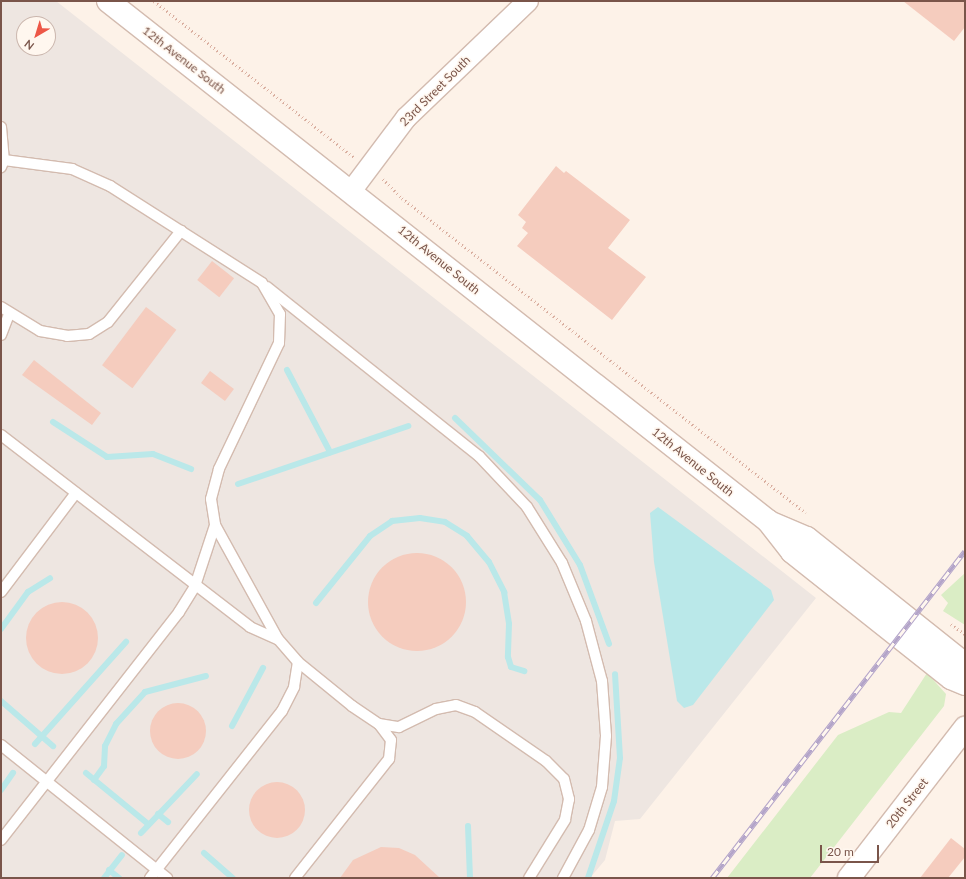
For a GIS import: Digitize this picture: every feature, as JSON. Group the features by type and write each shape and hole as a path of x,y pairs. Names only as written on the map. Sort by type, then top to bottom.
{"street":[{"name":"12th Avenue South","path":"108,1 352,190 768,522 792,552 951,678 965,684"},
{"name":"23rd Street South","path":"352,190 406,118 528,1"},
{"name":"12th Avenue South","path":"768,522 807,538 965,664"},
{"name":"20th Street","path":"849,878 965,728"}],"lane":[{"path":"1,127 3,164 72,169 110,186 262,283 479,456 527,507 562,563 586,622 602,681 606,736 602,786 589,830 563,878"},
{"path":"1,307 10,314 40,331 67,336 89,334 108,322 181,231"},
{"path":"262,283 280,314 279,344 219,469 211,499 215,526 278,639 298,662 379,724 391,740 389,759 295,878"},
{"path":"1,335 10,314"},
{"path":"1,435 250,627 278,639"},
{"path":"1,592 76,493"},
{"path":"1,840 47,782 195,586 215,526"},
{"path":"150,878 282,711 294,687 298,662"},
{"path":"379,724 399,727 436,709 456,705 475,712 546,761 564,779 569,799 558,834 529,878"},
{"path":"1,745 167,878"}],"path":[{"path":"154,1 808,515"},
{"path":"947,621 965,634"}],"shaded area":[{"path":"1,1 56,1 816,598 640,819 615,821 605,860 590,878 1,878"}],"green space":[{"path":"965,573 965,625 943,611 948,603 941,595"},
{"path":"927,673 946,694 944,706 810,878 727,878 838,735 889,712 901,713"}],"water":[{"path":"658,507 771,590 774,600 693,705 684,708 677,701 654,562 650,513"}],"building":[{"path":"903,1 965,1 965,27 954,41"},
{"path":"556,166 564,173 566,171 630,220 608,248 646,277 612,320 517,246 528,233 522,228 526,222 518,215"},
{"path":"212,261 234,278 219,297 197,280"},
{"path":"146,307 176,330 132,388 102,365"},
{"path":"34,360 101,413 92,425 22,375"},
{"path":"210,371 234,389 225,401 201,383"},
{"path":"417,553 436,556 452,567 463,583 466,602 463,621 452,637 436,648 417,651 398,648 382,637 371,621 368,602 371,583 382,567 398,556"},
{"path":"62,602 82,608 92,618 98,638 92,658 82,668 62,674 42,668 32,658 26,638 32,618 42,608"},
{"path":"173,703 183,703 198,711 204,720 206,731 204,742 198,751 183,759 173,759 162,754 155,747 150,736 150,726 155,715 162,708"},
{"path":"272,782 282,782 297,790 303,799 305,810 303,821 297,830 282,838 272,838 261,833 254,826 249,815 249,805 254,794 261,787"},
{"path":"951,838 965,849 965,857 948,878 920,878"},
{"path":"381,847 399,848 415,855 440,878 340,878 353,860"}],"waterway":[{"path":"287,370 330,452"},
{"path":"455,418 540,500 580,565 609,644"},
{"path":"53,422 107,457 153,454 191,469"},
{"path":"238,484 408,426"},
{"path":"316,603 370,536 392,521 420,518 445,522 467,536 489,562 504,592 509,624 508,657 511,667 524,671"},
{"path":"1,629 28,592 50,578"},
{"path":"35,744 126,642"},
{"path":"232,726 263,668"},
{"path":"588,878 614,801 620,758 615,674"},
{"path":"94,780 104,766 105,746 116,724 145,692 206,676"},
{"path":"1,701 53,746"},
{"path":"1,790 13,773"},
{"path":"86,773 148,824"},
{"path":"141,833 197,774"},
{"path":"158,814 168,822"},
{"path":"468,826 470,878"},
{"path":"204,853 233,878"},
{"path":"104,878 122,855"},
{"path":"109,870 119,878"}],"railway":[{"path":"712,878 965,551"}]}
